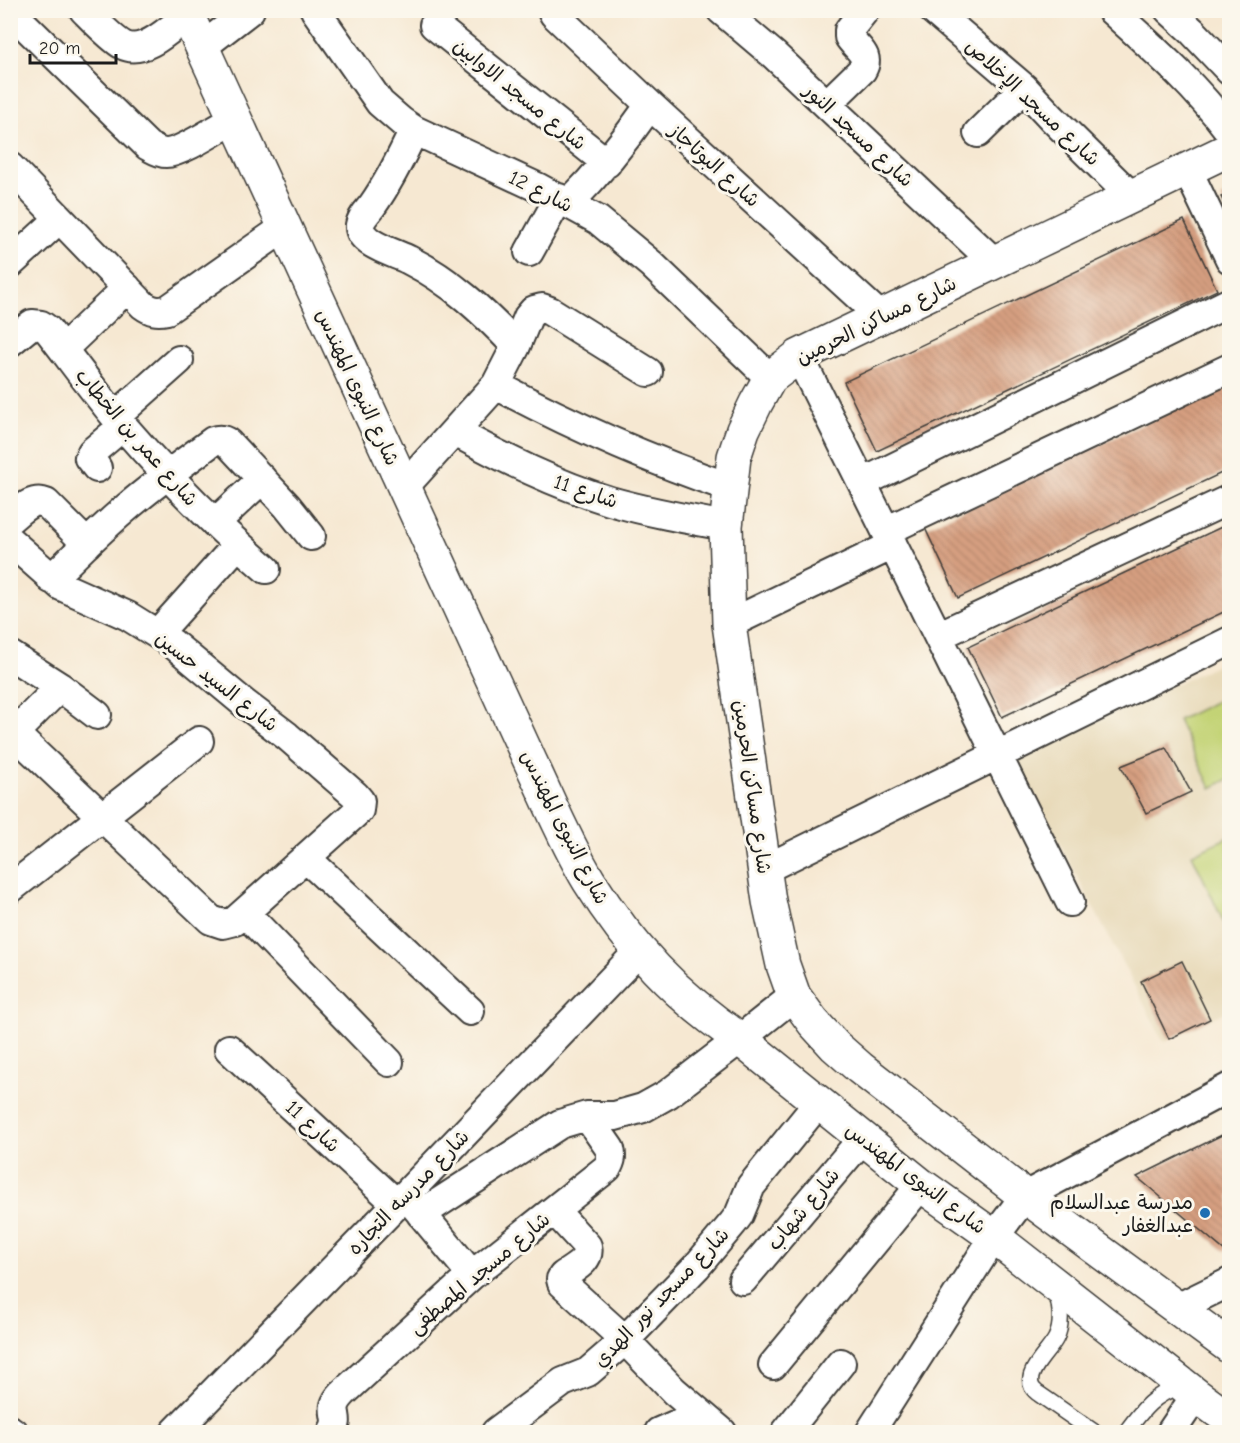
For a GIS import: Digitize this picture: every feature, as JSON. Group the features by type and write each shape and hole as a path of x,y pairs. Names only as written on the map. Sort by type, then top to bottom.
{"street":[{"path":"84,10 122,44 130,48 148,44 187,13"},
{"path":"202,47 250,10"},
{"name":"شارع 12","path":"315,10 380,103 402,122 598,220 651,264 770,378"},
{"name":"شارع البوتاجاز","path":"552,10 650,105 881,317"},
{"name":"شارع مسجد النور","path":"722,10 827,104 994,262"},
{"path":"827,104 865,66 863,54 849,37 849,30 865,10"},
{"name":"شارع مسجد الإخلاص","path":"933,10 1024,88 1131,196"},
{"path":"1111,10 1191,84 1230,132"},
{"path":"1169,10 1230,71"},
{"path":"10,11 148,146 157,152 168,153 178,150 235,119"},
{"name":"شارع النبوى المهندس","path":"187,13 491,677 568,840 588,879 612,916 639,951 686,999 921,1185 994,1237 1230,1420"},
{"name":"شارع مسجد الاوابين","path":"434,25 607,163"},
{"path":"978,133 1024,88"},
{"path":"529,252 564,201 607,163 650,105"},
{"path":"414,130 399,162 360,223 360,231 370,242 411,261 449,284 484,312 516,345"},
{"name":"شارع مساكن الحرمين","path":"794,996 783,965 776,933 729,624 726,526 729,487 734,457 743,430 756,403 770,378 799,356 1230,148"},
{"path":"10,167 143,305 158,312 167,310 285,227"},
{"path":"1186,169 1230,259"},
{"path":"10,264 59,219"},
{"path":"63,349 127,288"},
{"path":"862,483 1230,302"},
{"path":"404,487 496,386 528,317 534,310 542,308 550,311 648,372"},
{"name":"شارع عمر بن الخطاب","path":"11,339 32,324 41,325 48,330 119,422 167,475 266,569"},
{"path":"799,356 1070,902"},
{"path":"97,468 89,458 92,452 178,360"},
{"path":"729,624 890,538 1230,368"},
{"path":"496,386 631,451 729,487"},
{"name":"شارع 11","path":"455,432 556,482 664,515 726,526"},
{"path":"51,579 126,508 167,475 218,439 228,443 287,506 311,536"},
{"path":"215,523 262,479"},
{"path":"938,636 1230,499"},
{"path":"10,519 29,503 39,500 46,503 87,544"},
{"name":"شارع السيد حسين","path":"10,541 51,579 66,589 128,616 173,644 287,736 355,795 360,801 359,810 306,858"},
{"path":"158,633 238,544"},
{"path":"765,869 1230,641"},
{"path":"10,655 60,687 97,715"},
{"path":"60,687 22,725 19,732 20,739 212,920 223,924 235,921 306,858 470,1011"},
{"path":"10,889 199,741"},
{"path":"245,913 389,1062"},
{"name":"شارع مدرسه التجاره","path":"185,1429 408,1204 639,951"},
{"path":"408,1204 560,1124 586,1116 615,1116 643,1108 668,1094 794,996 813,1022 860,1068 1025,1196 1230,1347"},
{"name":"شارع 11","path":"229,1049 408,1204 472,1275"},
{"path":"870,1432 994,1237 1025,1196 1230,1087"},
{"name":"شارع مسجد نور الهدي","path":"496,1432 556,1387 588,1372 625,1340 697,1266 733,1223 739,1215 751,1186 819,1102"},
{"name":"شارع مسجد المصطفى","path":"333,1432 337,1422 333,1410 336,1400 472,1275 608,1168 612,1156 610,1149 586,1116"},
{"name":"شارع شهاب","path":"743,1280 863,1138"},
{"path":"773,1365 921,1185"},
{"path":"554,1210 588,1250 584,1260 563,1276 562,1283 625,1340 674,1391 722,1432"},
{"path":"1177,1308 1230,1282"},
{"path":"786,1432 841,1363"},
{"path":"1171,1432 1189,1390"},
{"path":"659,1432 700,1414"}],"lane":[{"path":"1053,1282 1059,1300 1060,1318 1057,1337 1033,1371 1030,1379 1032,1388 1094,1432"},
{"path":"1126,1432 1145,1407 1156,1397 1169,1390 1189,1390"}],"shaded area":[{"path":"1229,659 1229,1010 1164,1042 1016,760"}],"green space":[{"path":"1229,695 1229,779 1211,788 1178,720"},
{"path":"1229,837 1229,934 1192,854"}],"building":[{"path":"1230,194 1230,214 1221,197"},
{"path":"1184,220 1217,290 877,451 844,382"},
{"path":"1230,383 1230,469 958,598 925,528"},
{"path":"1230,523 1230,609 1002,717 968,647"},
{"path":"1166,748 1191,792 1146,813 1121,766"},
{"path":"1182,961 1210,1019 1169,1039 1141,981"},
{"name":"مدرسة عبدالسلام عبدالغفار","path":"1230,1131 1230,1248 1225,1251 1137,1177"}],"place":[{"name":"مدرسة عبدالسلام عبدالغفار","path":"1205,1213"}]}
